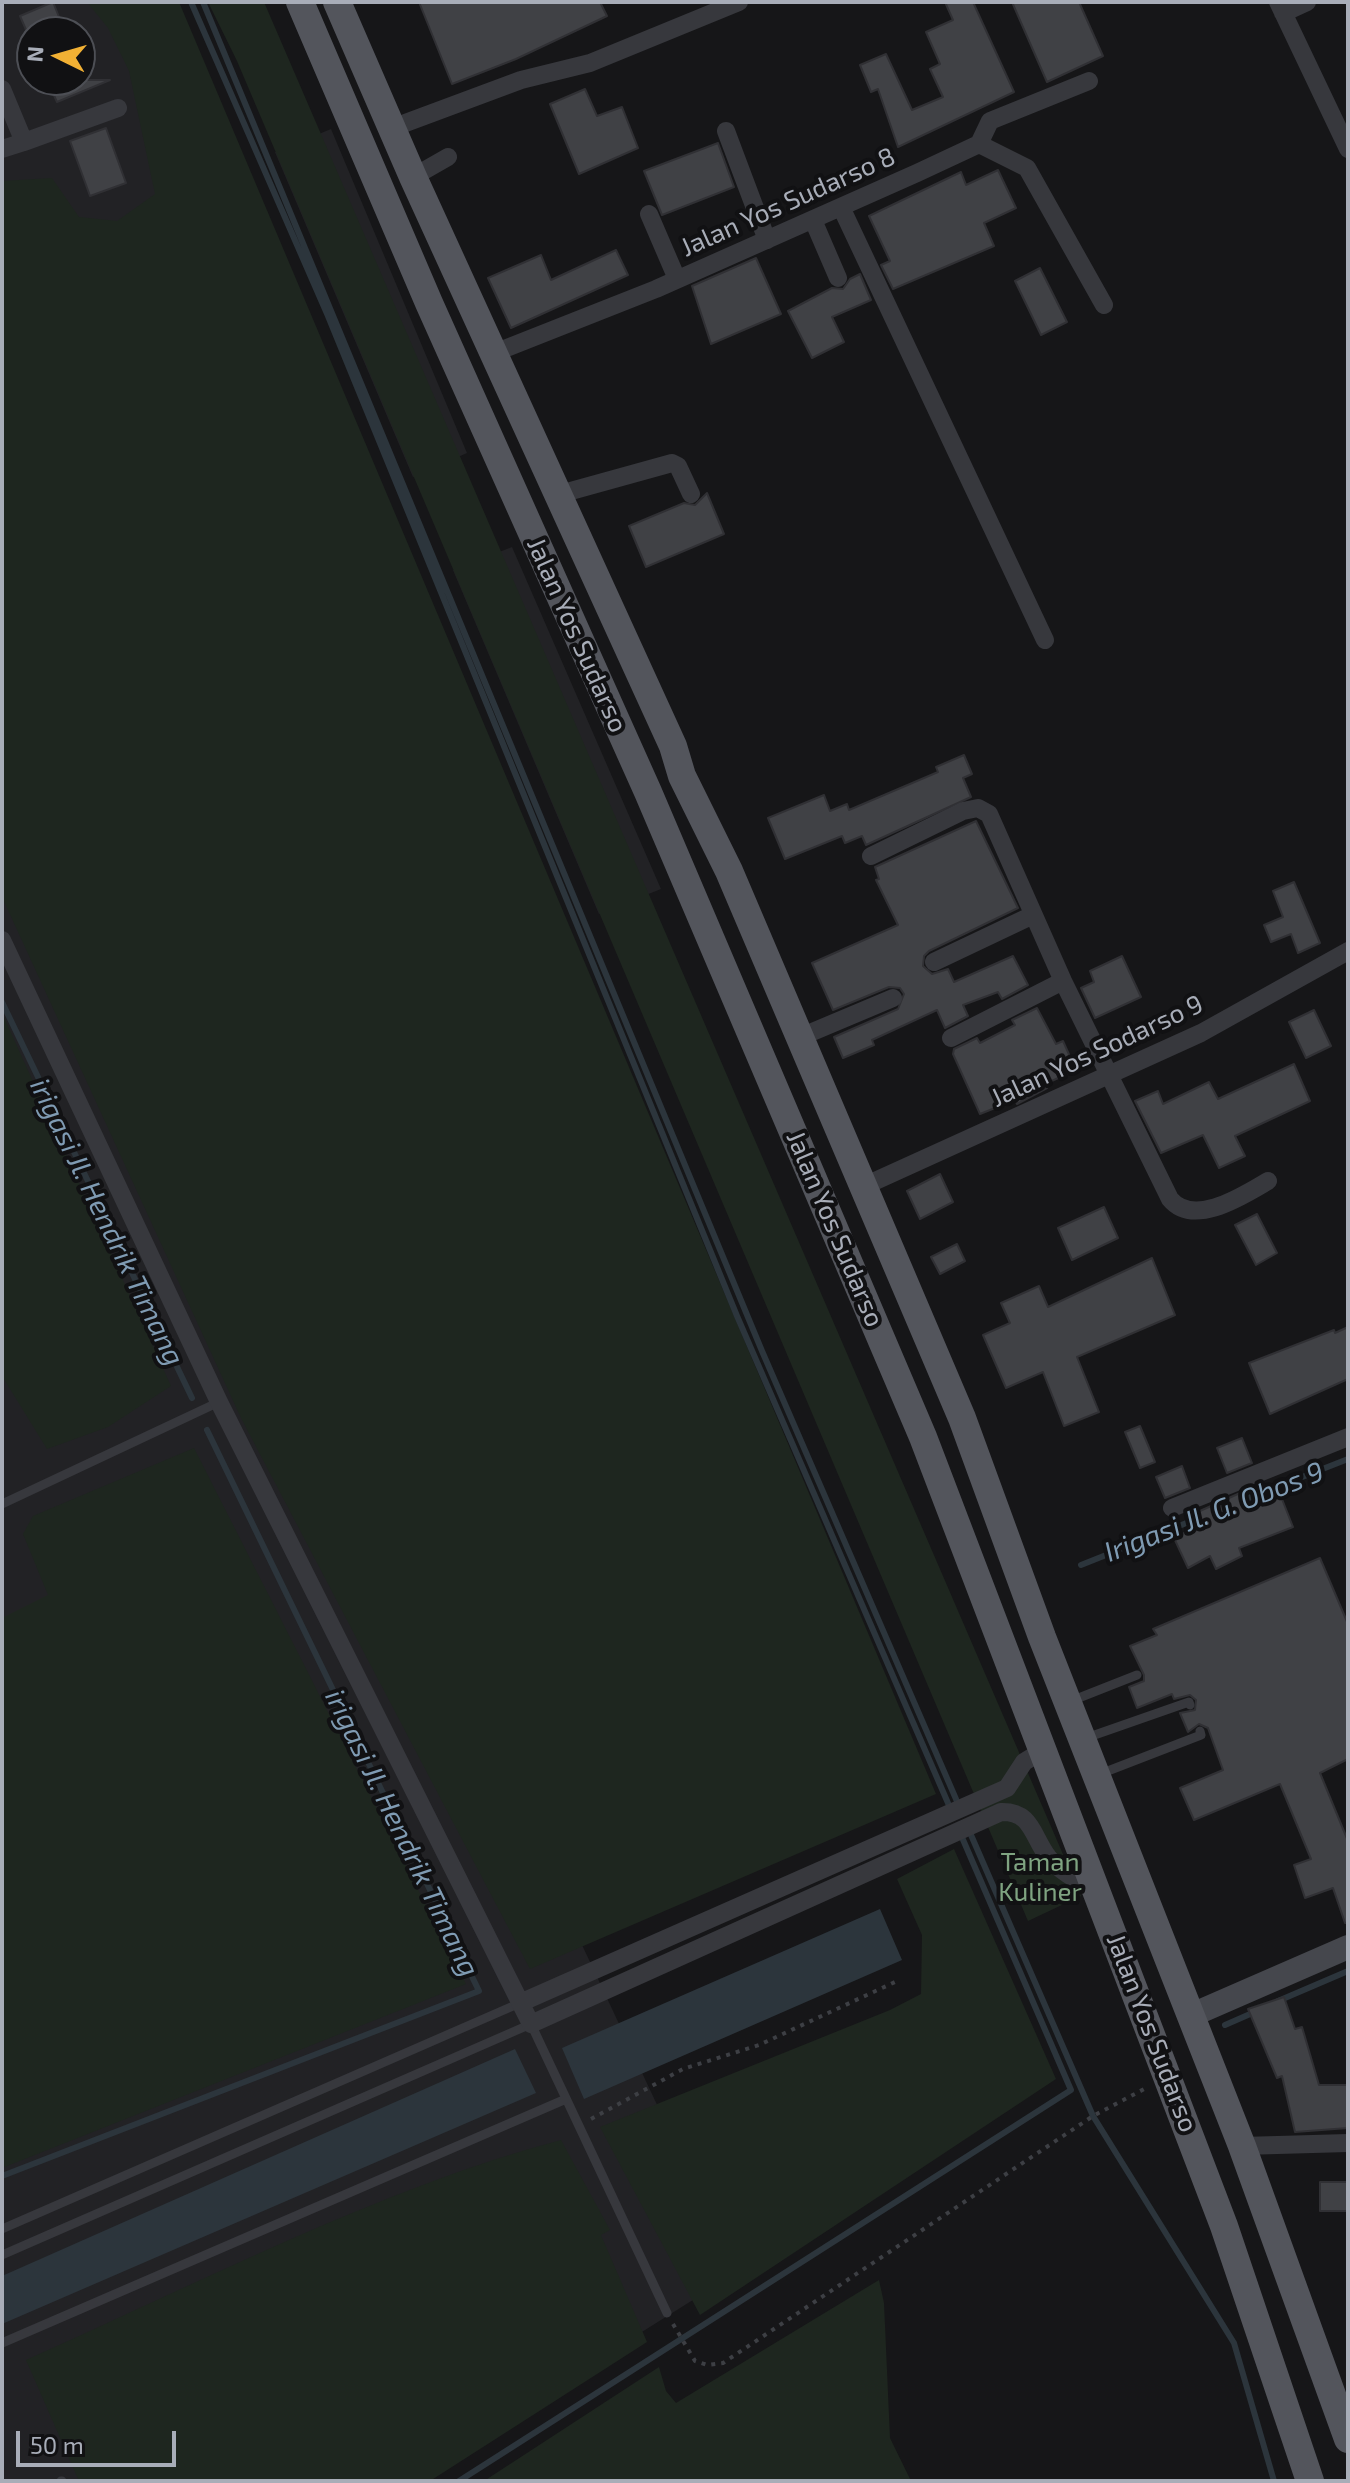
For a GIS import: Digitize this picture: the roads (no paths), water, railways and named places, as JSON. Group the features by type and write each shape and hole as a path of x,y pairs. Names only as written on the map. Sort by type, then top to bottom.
{"main road":[{"name":"Jalan Yos Sudarso","path":"300,2 435,316 648,792 923,1437 1098,1890 1253,2307 1310,2481"},
{"name":"Jalan Yos Sudarso","path":"337,2 413,177 673,746 682,776 729,871 962,1418 1082,1740 1242,2146 1348,2439"},
{"path":"648,792 682,776"},
{"path":"1253,2307 1293,2290"}],"street":[{"path":"392,128 521,80 590,63 739,2"},
{"path":"1307,2 1281,8 1348,149"},
{"name":"Jalan Yos Sudarso 8","path":"494,353 813,220 979,144 990,121 1089,81"},
{"path":"2,89 24,142"},
{"path":"2,149 118,108"},
{"path":"726,131 767,240"},
{"path":"979,144 1027,168 1104,305"},
{"path":"413,177 448,157"},
{"path":"841,207 1045,640"},
{"path":"649,214 677,279"},
{"path":"813,220 838,278"},
{"path":"560,494 672,463 678,466 691,494"},
{"path":"871,856 963,811 978,808 989,814 1063,981 1175,1205 1195,1210 1208,1208 1241,1197 1268,1181"},
{"path":"934,962 1033,915"},
{"path":"2,940 219,1402 531,2024 1001,1812 1016,1811 1027,1819 1048,1857 1071,1877 1098,1890"},
{"name":"Jalan Yos Sodarso 9","path":"862,1187 1201,1033 1348,951"},
{"path":"951,1038 1063,981"},
{"path":"798,1038 893,998"},
{"path":"1172,1508 1348,1437"},
{"path":"520,2003 1007,1788 1024,1762 1042,1751"},
{"path":"1192,2015 1348,1947"},
{"path":"1242,2146 1348,2143"}],"lane":[{"path":"2,1504 219,1402"},
{"path":"1068,1703 1137,1675"},
{"path":"1082,1740 1189,1702 1190,1705"},
{"path":"1097,1775 1201,1735 1200,1731"},
{"path":"2,2229 520,2003"},
{"path":"2,2255 531,2024 667,2313"},
{"path":"2,2343 566,2099"}],"waterway":[{"path":"191,2 328,316 737,1316 951,1810"},
{"path":"203,2 762,1351 959,1806"},
{"name":"irigasi Jl. Hendrik Timang","path":"2,1002 192,1398"},
{"name":"irigasi Jl. Hendrik Timang","path":"2,2176 479,1991 207,1430"},
{"name":"Irigasi Jl. G. Obos 9","path":"1236,1503 1348,1459"},
{"name":"Irigasi Jl. G. Obos 9","path":"1081,1565 1199,1518"},
{"path":"968,1828 1093,2116 1234,2343 1274,2481"},
{"path":"459,2481 1071,2090 961,1835"},
{"path":"1278,2001 1348,1971"},
{"path":"1225,2025 1257,2011"}],"park label":[{"name":"Taman Kuliner","path":"1040,1877"}]}
